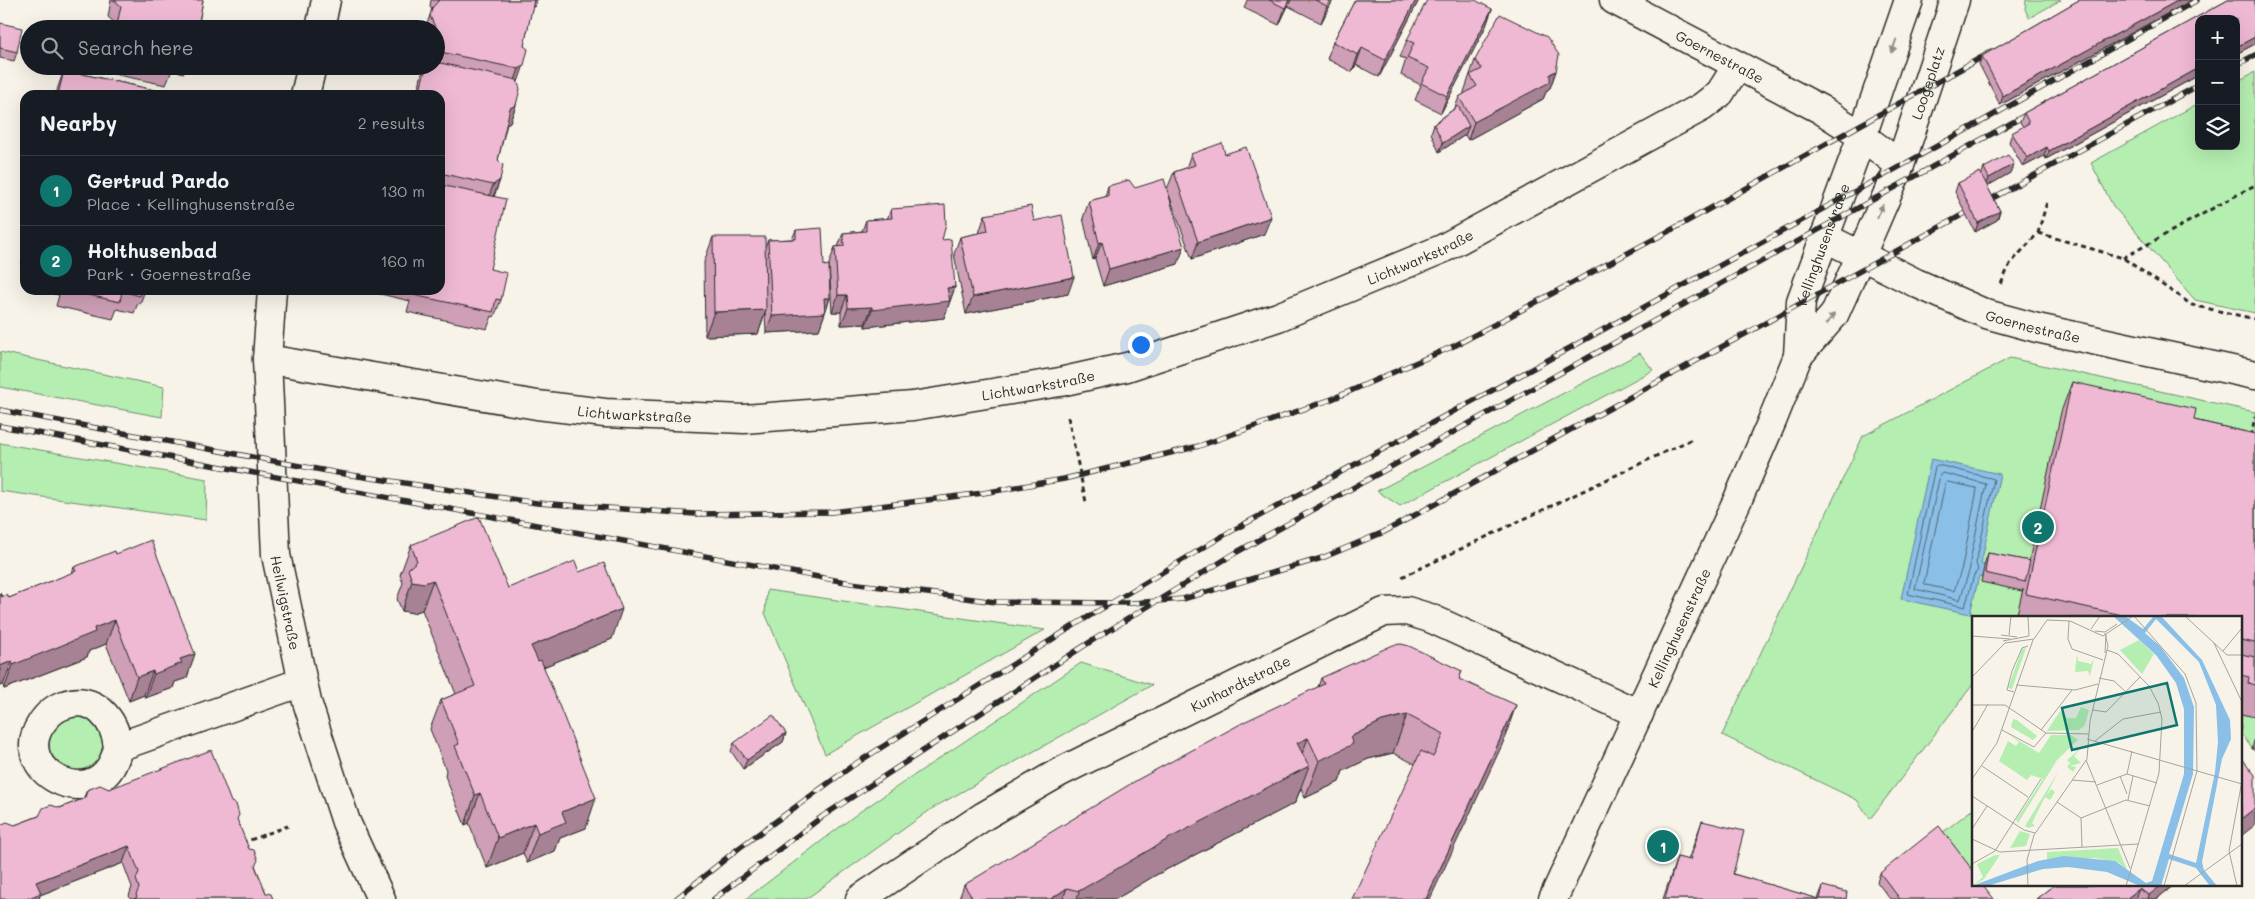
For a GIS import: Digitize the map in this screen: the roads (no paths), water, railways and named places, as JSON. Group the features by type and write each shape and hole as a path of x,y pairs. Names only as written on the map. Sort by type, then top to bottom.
{"street":[{"path":"322,20 326,0"},
{"name":"Goernestraße","path":"1614,0 1820,109 1862,136 1900,166"},
{"path":"1862,136 1910,0"},
{"name":"Loogeplatz","path":"1900,166 1955,0"},
{"name":"Lichtwarkstraße","path":"267,359 537,405 605,413 744,419 913,406 1060,382 1128,367 1278,317 1442,249 1702,107 1720,92 1737,66"},
{"path":"307,90 310,75"},
{"name":"Kellinghusenstraße","path":"1798,356 1801,301 1862,136"},
{"name":"Kellinghusenstraße","path":"1553,899 1738,499 1798,356 1834,315 1900,166"},
{"name":"Goernestraße","path":"1824,237 1986,314 2037,328 2255,375"},
{"name":"Heilwigstraße","path":"272,295 267,359 276,555 302,682 346,822 381,899"},
{"name":"Kunhardtstraße","path":"864,898 984,816 1060,772 1374,616 1396,611 1418,613 1639,714"},
{"path":"118,746 302,682"}],"water":[{"path":"1931,459 2000,474 1981,564 1989,567 1987,578 1979,576 1970,614 1901,599"}],"railway":[{"path":"676,899 739,848 852,766 1078,623 1226,534 1517,377 1988,118 2197,0"},
{"path":"0,410 338,473 537,503 695,514 832,512 983,493 1064,479 1199,446 1332,399 1456,345 1684,223 1993,51"},
{"path":"2240,63 2255,55"},
{"path":"0,426 851,583 996,602 1132,603 1183,599 1322,558 1384,532 2195,87"},
{"path":"714,899 823,816 1090,642 1237,552 2033,111"}],"place":[{"name":"Holthusenbad","path":"2038,527"},
{"name":"Gertrud Pardo","path":"1663,846"}]}
